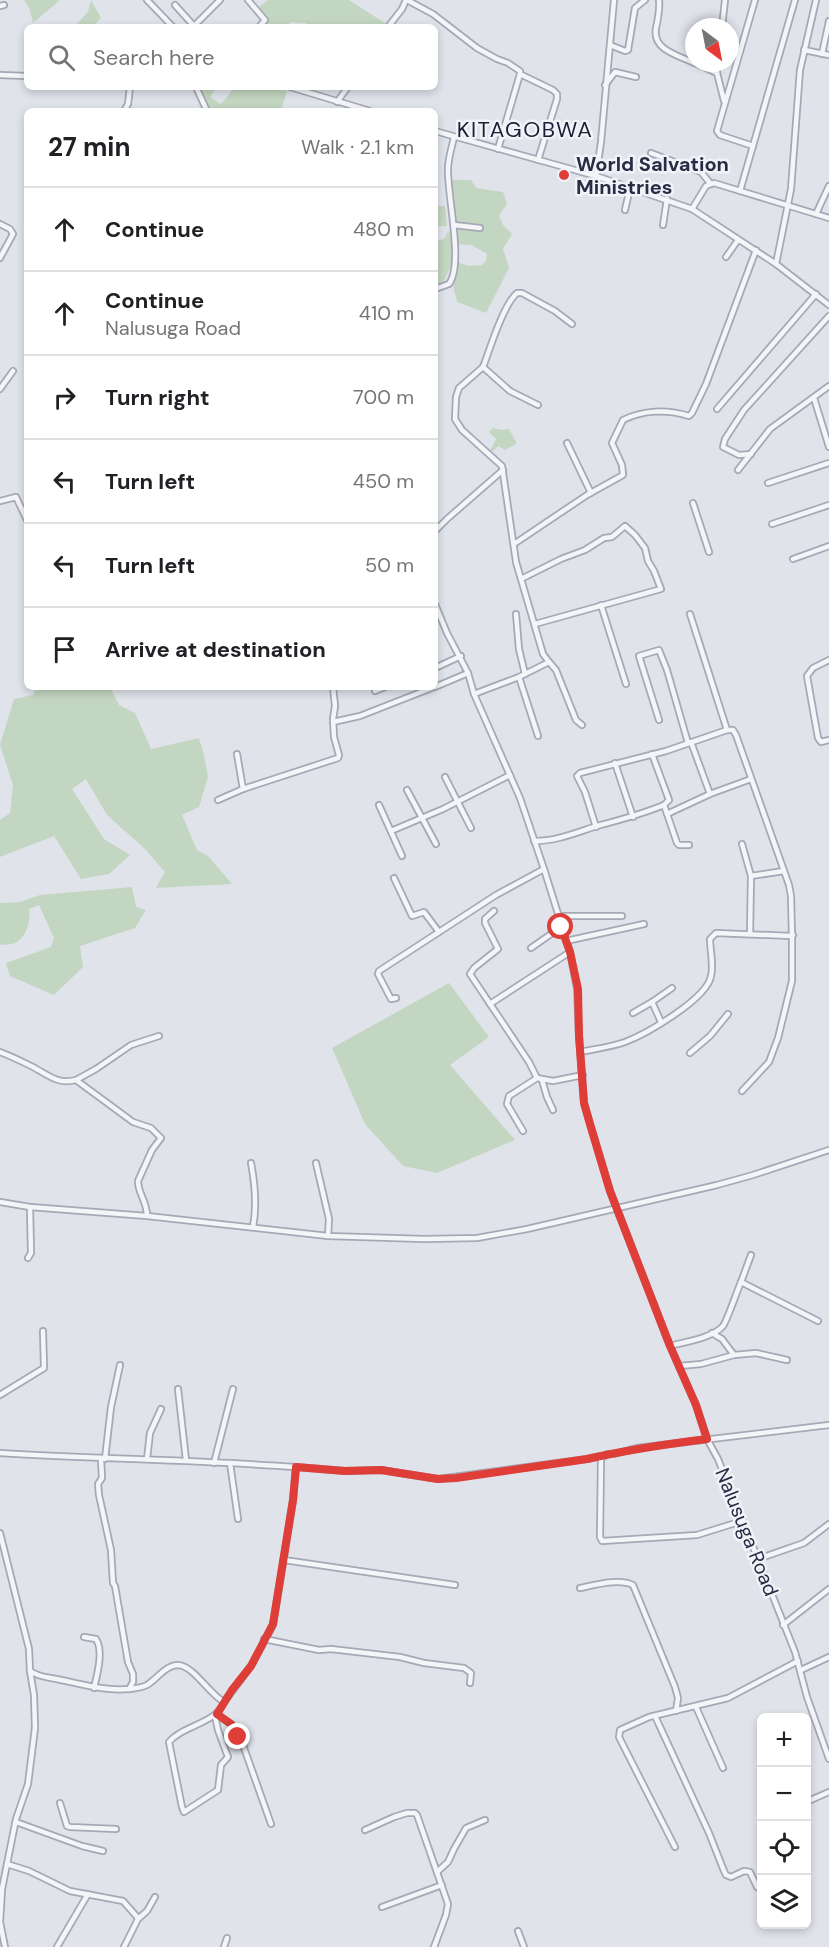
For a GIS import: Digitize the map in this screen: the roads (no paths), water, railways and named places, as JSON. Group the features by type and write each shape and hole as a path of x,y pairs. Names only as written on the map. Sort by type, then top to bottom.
{"street":[{"path":"147,0 169,24"},
{"path":"196,24 220,0"},
{"path":"248,0 264,20 261,24"},
{"path":"390,24 406,0 433,14 477,48 508,63 520,71 520,74 553,90 557,96 538,160"},
{"path":"596,176 614,0"},
{"path":"609,45 628,50 635,8 645,0"},
{"path":"659,0 656,41 662,48 685,59"},
{"path":"723,18 725,0"},
{"path":"753,146 717,133 754,0"},
{"path":"740,191 795,0"},
{"path":"776,264 791,189 800,70 816,0"},
{"path":"175,5 192,24"},
{"path":"822,54 829,21"},
{"path":"804,50 829,56"},
{"path":"605,85 615,72 636,77"},
{"path":"717,73 724,103"},
{"path":"498,149 520,74"},
{"path":"0,75 24,76"},
{"path":"126,108 130,90"},
{"path":"197,90 206,108"},
{"path":"299,90 358,108"},
{"path":"339,108 339,103 346,90"},
{"path":"438,132 596,176 692,209 776,264 829,305"},
{"path":"438,288 451,282 454,225 447,171 454,137"},
{"path":"651,153 701,172 710,183 829,218"},
{"path":"692,209 710,183"},
{"path":"816,214 829,186"},
{"path":"625,210 630,188"},
{"path":"663,225 667,199"},
{"path":"0,224 13,234 0,258"},
{"path":"454,225 480,228"},
{"path":"726,257 738,240"},
{"path":"514,544 591,493 623,476 622,465 612,443 623,420 648,412 677,412 689,416 692,413 706,384 756,250"},
{"path":"572,324 555,311 516,292 483,367 459,388 456,397 455,419 462,430 501,465 521,579 543,654 556,670 576,720 582,725"},
{"path":"717,409 816,294"},
{"path":"751,454 739,455 723,447 725,439 744,410 829,315"},
{"path":"483,367 510,391 538,405"},
{"path":"0,389 13,371"},
{"path":"738,470 770,429 829,386"},
{"path":"814,398 829,447"},
{"path":"567,442 591,493"},
{"path":"768,483 829,463"},
{"path":"438,528 503,470"},
{"path":"0,501 16,497 24,514"},
{"path":"693,503 709,552"},
{"path":"772,524 829,505"},
{"path":"521,579 585,550 604,538 612,537 625,526 645,548 648,561 661,589 535,624"},
{"path":"793,559 829,546"},
{"path":"601,605 626,684"},
{"name":"Nalusuga Road","path":"438,610 447,633 461,656 474,694 520,798 570,952 578,989 584,1103 610,1191 678,1366 696,1405 707,1439 718,1459 798,1661 807,1697 829,1759"},
{"path":"516,614 522,675 538,736"},
{"path":"690,614 727,730"},
{"path":"659,720 639,656 659,650 689,742 710,794"},
{"path":"438,667 461,656"},
{"path":"474,694 549,662"},
{"path":"829,662 813,668 807,676 818,738 821,742 829,740"},
{"path":"438,685 468,673"},
{"path":"218,800 243,789 338,758 334,737 333,690"},
{"path":"333,722 360,716 426,690"},
{"path":"596,826 577,776 582,772 733,730 791,896 792,981 778,1038 769,1062 742,1090"},
{"path":"237,754 243,789"},
{"path":"534,841 551,841 633,817 664,805 669,800 652,754"},
{"path":"615,763 633,817"},
{"path":"391,831 423,818 510,774"},
{"path":"445,777 471,828"},
{"path":"667,814 751,778"},
{"path":"407,790 436,844"},
{"path":"379,805 402,855"},
{"path":"664,805 678,844 689,845"},
{"path":"742,844 751,876 750,934"},
{"path":"391,1000 379,970 496,895 544,869"},
{"path":"751,876 784,871"},
{"path":"394,878 412,916 424,912 440,932"},
{"path":"494,911 485,919 498,949 474,968 470,974 529,1062 553,1110"},
{"path":"558,916 622,916"},
{"path":"566,941 644,924"},
{"path":"531,948 561,927"},
{"path":"792,936 794,929"},
{"path":"580,1052 628,1041 688,1005 707,987 711,977 710,939 712,934 792,936"},
{"path":"490,1004 570,952"},
{"path":"633,1013 672,988"},
{"path":"652,1002 661,1022"},
{"path":"690,1053 710,1036 728,1014"},
{"path":"0,1052 57,1080 68,1082 96,1069 131,1045 159,1036"},
{"path":"523,1131 507,1104 508,1098 539,1079 560,1080 583,1075"},
{"path":"76,1080 125,1117 140,1126 151,1128 161,1137 152,1150 138,1181 147,1206 147,1216"},
{"path":"0,1202 30,1207 147,1216 328,1236 415,1239 477,1238 517,1232 753,1175 829,1150"},
{"path":"251,1163 255,1193 253,1227"},
{"path":"316,1163 329,1219 328,1236"},
{"path":"28,1258 31,1253 30,1207"},
{"path":"670,1346 712,1333 725,1324 751,1255"},
{"path":"741,1282 818,1321"},
{"path":"0,1395 44,1368 43,1331"},
{"path":"712,1333 722,1339 734,1355"},
{"path":"678,1366 701,1364 734,1355 756,1353 787,1360"},
{"path":"120,1365 111,1407 102,1478 98,1484 111,1550 113,1583 128,1662 133,1674 133,1682 129,1689"},
{"path":"178,1389 186,1460"},
{"path":"214,1463 233,1389"},
{"path":"147,1459 150,1433 161,1408"},
{"path":"0,1454 186,1460 345,1471 381,1470 438,1479 565,1462 615,1454 636,1448 829,1425"},
{"path":"603,1455 601,1459 600,1537 602,1540 697,1535 742,1521"},
{"path":"230,1463 238,1519"},
{"path":"218,1713 169,1742 184,1812 218,1790 221,1765 228,1756 215,1716 218,1713 224,1702 251,1666 275,1617 296,1467"},
{"path":"758,1560 804,1543 829,1524"},
{"path":"0,1533 29,1649 35,1728 28,1784 16,1822 0,1912 1,1930 6,1947"},
{"path":"284,1560 455,1585"},
{"path":"580,1588 617,1582 627,1582 633,1585 675,1687 678,1698 676,1711"},
{"path":"783,1625 829,1589"},
{"path":"84,1637 96,1639 98,1643 98,1668 94,1688"},
{"path":"264,1639 319,1650 331,1649 400,1657 424,1663 464,1668 471,1673 470,1683"},
{"path":"801,1670 829,1657"},
{"path":"675,1847 619,1737 620,1730 655,1716 728,1698 798,1661"},
{"path":"30,1671 40,1677 115,1690 147,1685 172,1666 180,1665 193,1673 216,1698 224,1702"},
{"path":"696,1707 723,1768"},
{"path":"218,1713 231,1724 243,1745 271,1824"},
{"path":"655,1716 726,1875 731,1877 748,1871 757,1887"},
{"path":"811,1800 829,1792"},
{"path":"60,1803 67,1826 116,1829"},
{"path":"365,1830 401,1815 415,1812 424,1832 448,1908 434,1947"},
{"path":"437,1872 448,1863 466,1828 485,1820"},
{"path":"16,1822 82,1846 103,1851"},
{"path":"7,1864 29,1870 62,1888 123,1900 138,1918"},
{"path":"382,1907 442,1885"},
{"path":"57,1947 88,1894"},
{"path":"124,1947 138,1918 149,1908 155,1897"},
{"path":"518,1931 524,1947"},
{"path":"224,1947 227,1938"},
{"path":"0,1945 3,1940"}],"place":[{"name":"World Salvation Ministries","path":"564,175"}],"district":[{"name":"KITAGOBWA","path":"525,129"}]}
